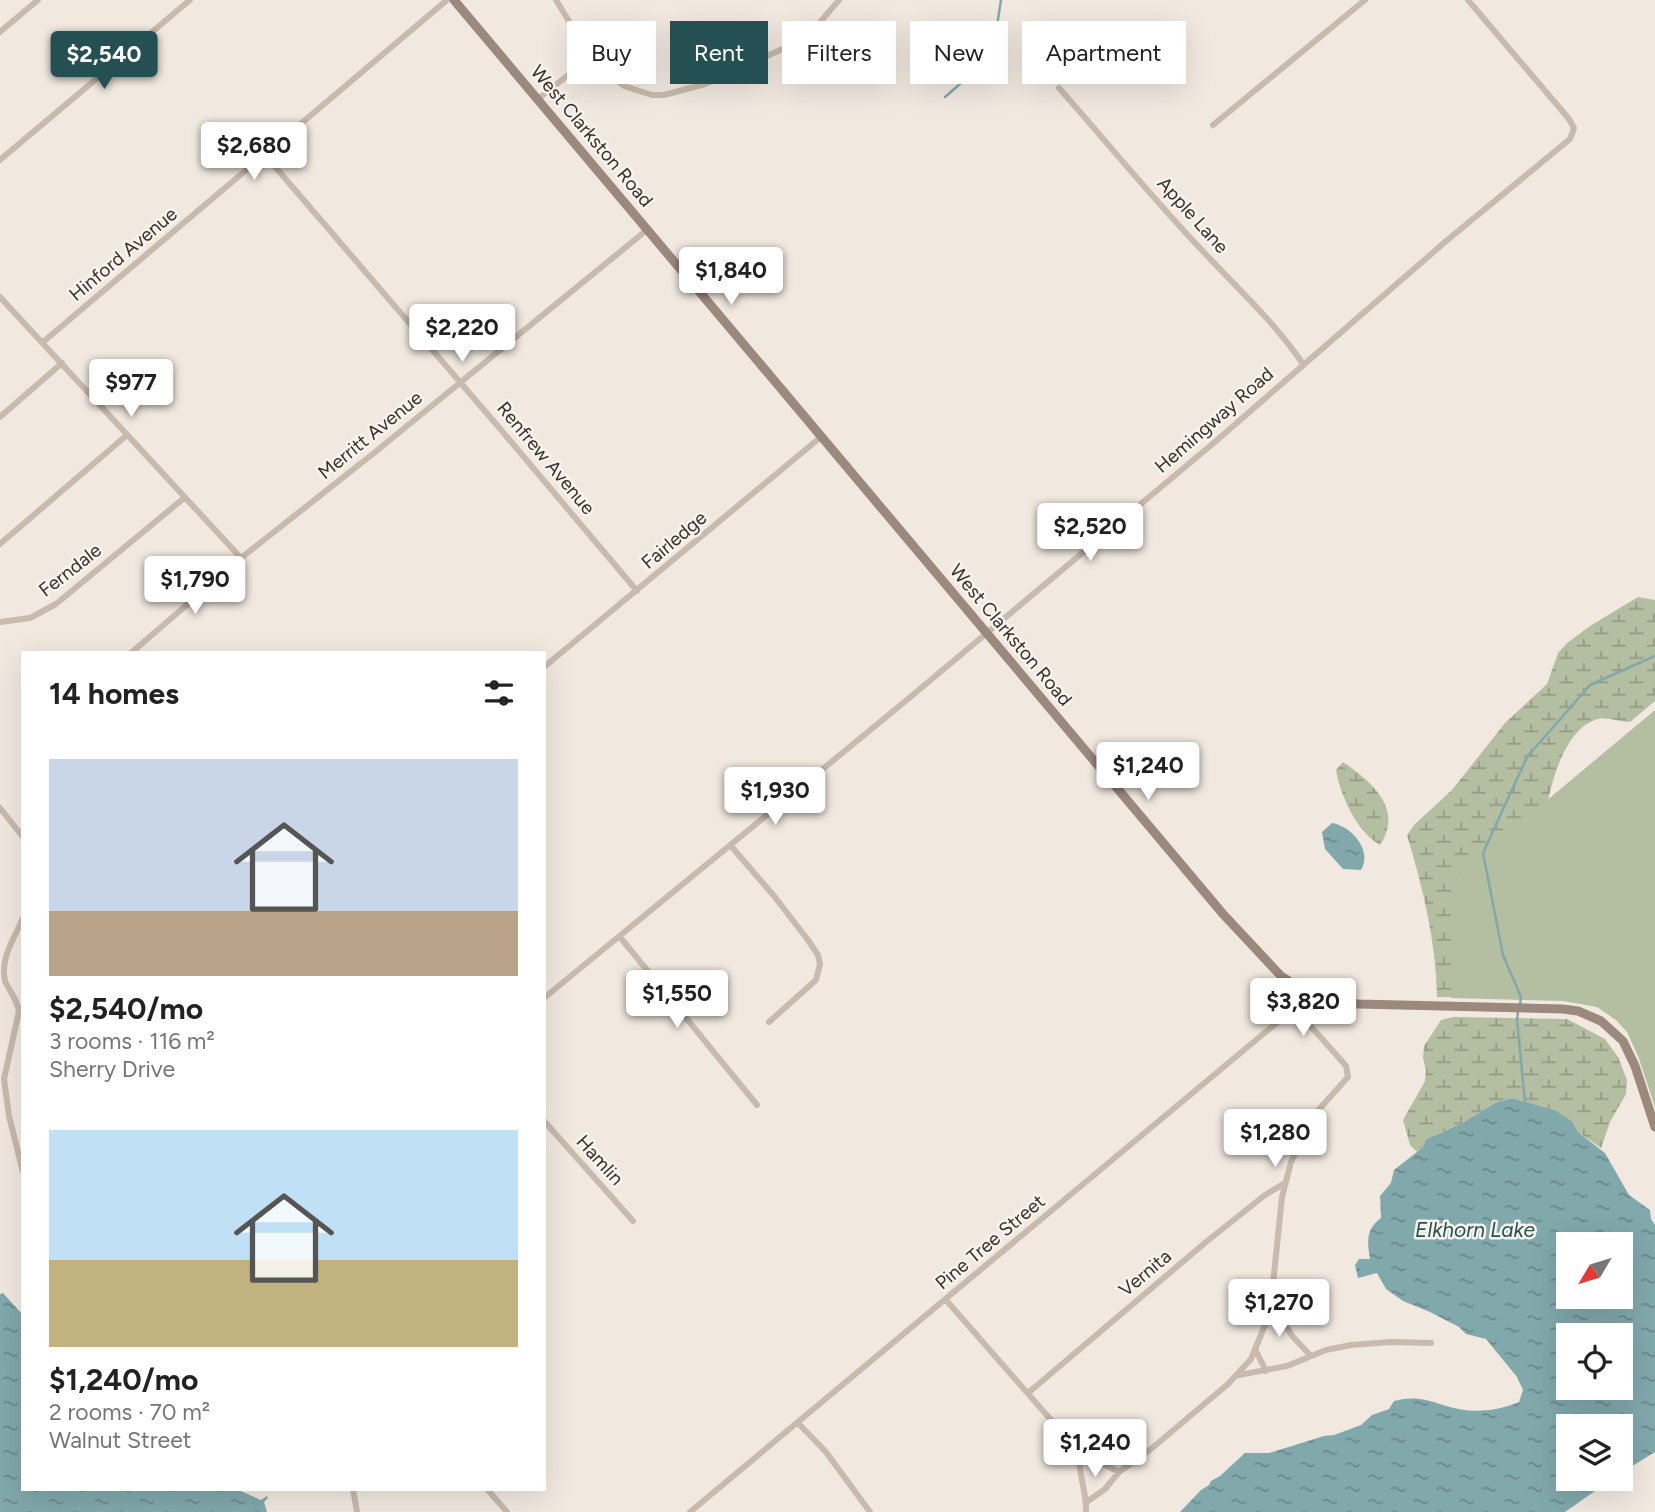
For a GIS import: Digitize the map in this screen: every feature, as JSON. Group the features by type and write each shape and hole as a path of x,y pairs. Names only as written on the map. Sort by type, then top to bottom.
{"main road":[{"name":"West Clarkston Road","path":"454,0 1248,942 1281,976 1308,993 1358,1004 1577,1011 1601,1021 1623,1041 1635,1066 1655,1127"}],"street":[{"path":"0,32 37,0"},
{"path":"0,160 190,0"},
{"name":"Hinford Avenue","path":"43,342 447,0"},
{"path":"556,0 569,21"},
{"path":"621,84 652,95 664,95 705,84 798,41 822,21 839,0"},
{"path":"1213,125 1365,0"},
{"name":"Hemingway Road","path":"546,996 987,633 1445,242 1570,139 1574,128 1571,122 1468,0"},
{"path":"538,99 567,76"},
{"name":"Apple Lane","path":"1059,88 1197,245 1236,284 1303,364"},
{"name":"Renfrew Avenue","path":"265,155 637,592"},
{"name":"Merritt Avenue","path":"133,651 241,558 648,229"},
{"path":"0,298 241,558"},
{"path":"0,417 62,363"},
{"path":"0,544 127,435"},
{"name":"Fairledge","path":"546,665 822,436"},
{"name":"Ferndale","path":"0,622 30,618 56,604 184,498"},
{"path":"0,808 21,834"},
{"path":"731,846 802,932 818,956 820,964 816,980 769,1022"},
{"path":"21,922 4,954 1,968 5,982 17,1000 19,1011 4,1079 9,1116 21,1164"},
{"path":"620,937 757,1105"},
{"name":"Pine Tree Street","path":"690,1512 699,1509 1280,1020 1290,1008 1297,987"},
{"path":"1088,1501 1105,1489 1119,1472 1158,1443 1237,1375 1255,1349 1271,1303 1285,1183 1291,1162 1314,1115 1348,1077 1346,1066 1298,1012 1290,1008"},
{"name":"Hamlin","path":"546,1123 633,1221"},
{"name":"Vernita","path":"1028,1393 1206,1242 1265,1195 1285,1183"},
{"path":"946,1300 1079,1452 1119,1472"},
{"path":"1271,1303 1293,1337 1311,1356"},
{"path":"1237,1375 1287,1366 1351,1345 1431,1343"},
{"path":"1255,1349 1266,1371"},
{"path":"798,1423 825,1452 870,1512"},
{"path":"1079,1452 1079,1473 1088,1501 1086,1512"},
{"path":"353,1491 357,1511 368,1512"},
{"path":"489,1491 507,1512"}],"green space":[{"path":"1638,597 1655,600 1655,701 1630,722 1598,719 1576,734 1555,774 1545,816 1598,1005 1581,999 1437,997 1428,915 1407,835 1414,825 1452,790 1505,723 1547,684 1558,653 1567,643"},
{"path":"1655,710 1655,1107 1627,1032 1616,1020 1597,1007 1563,1001 1451,998 1454,878"},
{"path":"1343,762 1374,788 1386,808 1388,820 1380,845 1357,822 1341,790 1336,770"},
{"path":"1453,1017 1567,1019 1605,1039 1618,1057 1627,1080 1626,1094 1610,1122 1601,1148 1578,1132 1572,1121 1561,1114 1512,1098 1495,1103 1464,1122 1435,1135 1417,1152 1410,1145 1403,1120 1425,1081 1424,1046 1441,1020"}],"water":[{"path":"1332,823 1346,829 1358,840 1364,855 1361,870 1343,869 1325,849 1322,832"},
{"name":"Elkhorn Lake","path":"1512,1098 1556,1111 1572,1121 1578,1132 1605,1153 1629,1195 1650,1210 1655,1225 1655,1452 1633,1466 1633,1414 1556,1414 1556,1491 1595,1491 1565,1512 1180,1512 1201,1490 1245,1453 1269,1453 1334,1435 1361,1425 1372,1415 1389,1409 1394,1401 1419,1399 1472,1411 1491,1410 1519,1402 1523,1390 1517,1377 1486,1339 1466,1334 1459,1327 1403,1301 1386,1289 1377,1273 1358,1278 1355,1265 1359,1259 1370,1259 1369,1236 1381,1218 1380,1196 1391,1183 1394,1170 1422,1148 1427,1139 1464,1122 1495,1103"},
{"path":"3,1293 21,1313 21,1491 241,1491 261,1500 267,1496 264,1502 267,1512 0,1512 0,1294"}],"waterway":[{"path":"945,97 968,77 995,38 1001,0"},
{"path":"1520,1005 1521,997 1503,955 1483,853 1527,757 1590,685 1655,656"},
{"path":"1518,1012 1525,1102"}]}
